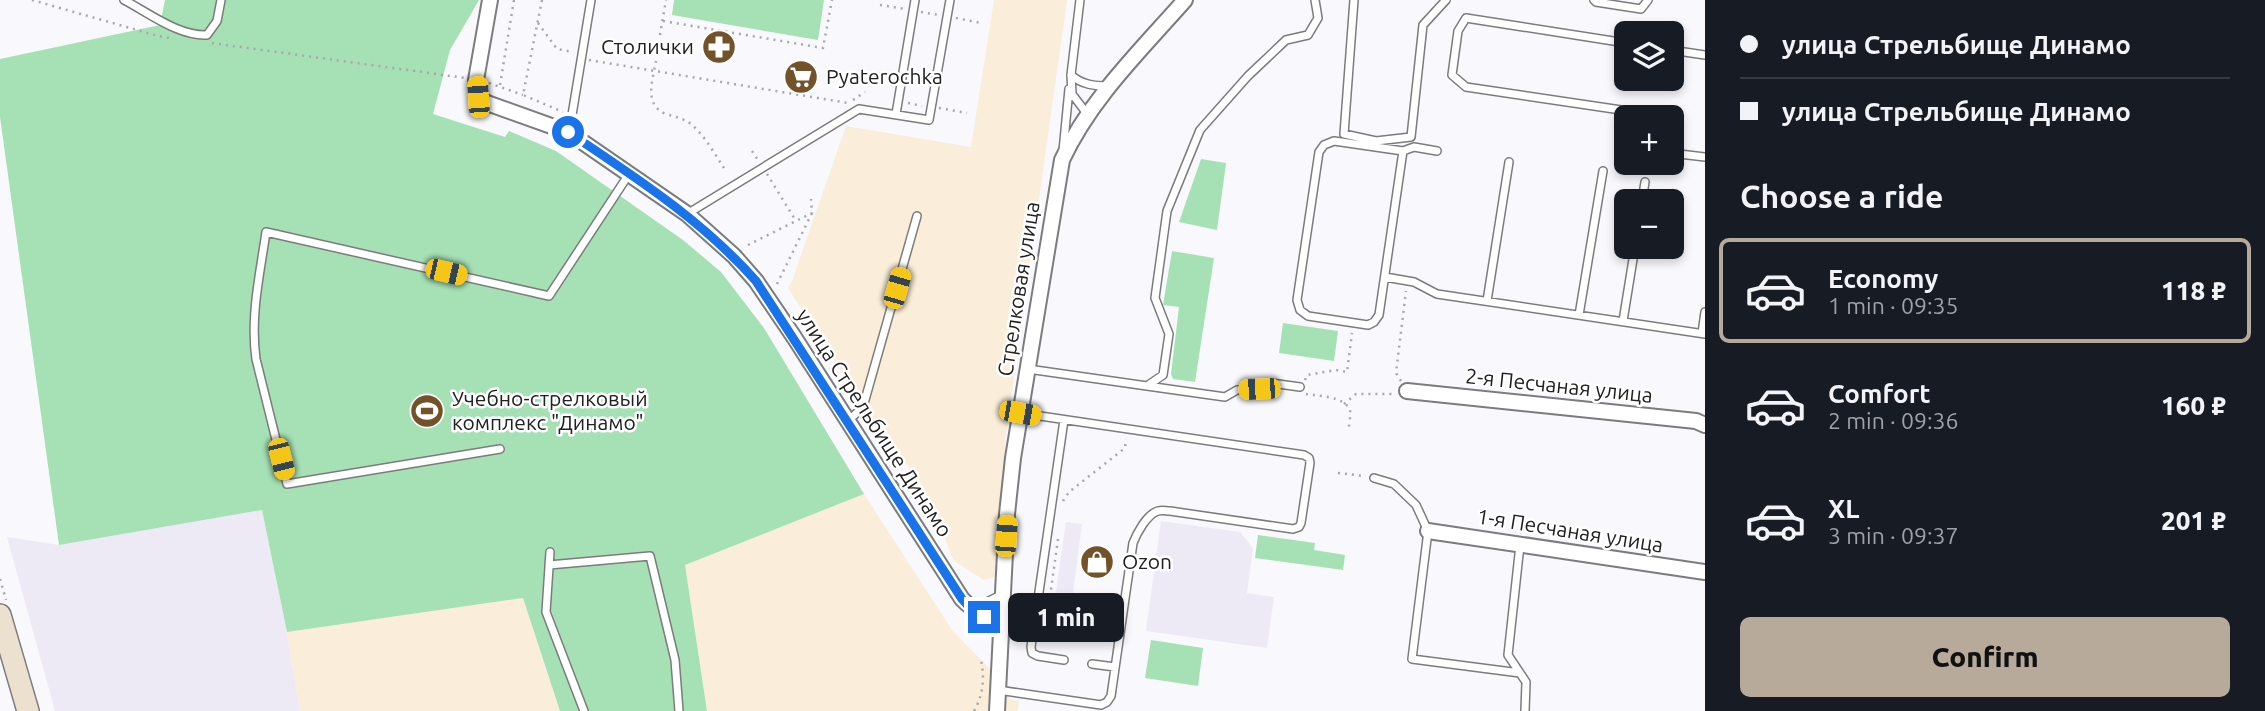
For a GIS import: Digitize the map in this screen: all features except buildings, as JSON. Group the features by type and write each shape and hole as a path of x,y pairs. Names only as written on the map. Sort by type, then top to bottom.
{"street":[{"path":"476,80 490,0"},
{"name":"Стрелковая улица","path":"997,711 1007,514 1020,413 1062,160 1088,115 1185,0"},
{"name":"улица Стрельбище Динамо","path":"476,80 478,97 487,103 568,132 687,214 734,256 756,281 962,599 972,610"},
{"name":"2-я Песчаная улица","path":"1407,391 1696,421 1705,425"},
{"name":"1-я Песчаная улица","path":"1428,531 1705,572"},
{"path":"972,610 984,617 1001,620"},
{"path":"0,615 28,711"}],"lane":[{"path":"124,0 196,36 207,35 213,29 221,0"},
{"path":"568,132 591,0"},
{"path":"896,114 915,0"},
{"path":"687,214 859,109 929,120 950,0"},
{"path":"1062,160 1080,0"},
{"path":"1147,387 1163,375 1169,334 1155,298 1167,211 1200,130 1248,76 1286,40 1308,35 1318,18 1315,0"},
{"path":"1354,0 1345,134 1404,151 1414,147 1437,151"},
{"path":"1404,151 1379,315 1374,322 1367,325 1308,316 1300,310 1297,300 1319,152 1324,145 1334,141 1375,144 1411,137 1423,25 1446,0"},
{"path":"1594,0 1641,9 1648,0"},
{"path":"1614,41 1466,18 1458,31 1452,75 1465,87 1614,109"},
{"path":"1684,52 1705,55"},
{"path":"1071,75 1077,81 1095,86 1111,86"},
{"path":"1071,75 1072,93 1088,115"},
{"path":"1684,155 1705,157"},
{"path":"1487,301 1510,162"},
{"path":"1579,315 1603,171"},
{"path":"500,449 287,484 253,338 266,232 548,296 630,174"},
{"path":"1644,189 1645,182"},
{"path":"848,421 863,407 916,216"},
{"path":"1623,321 1633,259"},
{"path":"1385,277 1407,281 1437,294 1703,333 1705,312"},
{"path":"1027,369 1225,397 1237,390 1259,389 1271,383 1300,387"},
{"path":"998,690 1101,705 1107,702 1111,696 1133,543 1138,531 1158,511 1299,527 1309,458 1293,453 1020,413"},
{"path":"1064,420 1031,647 1032,653 1038,656 1064,660"},
{"path":"1374,478 1394,484 1416,505 1428,531 1412,659 1520,673"},
{"path":"1520,545 1508,655 1526,682 1525,711"},
{"path":"550,551 546,612 584,711"},
{"path":"549,565 650,556 675,660 679,711"},
{"path":"972,610 1003,594"},
{"path":"1092,664 1115,667"}],"path":[{"path":"32,0 172,38"},
{"path":"500,85 514,0"},
{"path":"523,95 541,0"},
{"path":"660,35 666,0"},
{"path":"663,20 823,48 832,0"},
{"path":"880,5 981,23"},
{"path":"538,23 557,49 581,56 846,104 865,92"},
{"path":"213,43 476,80 500,85 572,116"},
{"path":"656,61 650,93 652,102 657,109 680,117 692,125 707,141 724,168"},
{"path":"752,150 796,221"},
{"path":"778,284 812,213 811,200"},
{"path":"748,245 812,213"},
{"path":"1344,404 1356,394 1389,395 1407,391 1396,373 1407,281"},
{"path":"1349,428 1350,412 1344,404 1330,397 1306,394 1300,387 1307,375 1336,370 1347,372 1354,323"},
{"path":"1063,501 1069,492 1125,448"},
{"path":"1338,473 1374,478"},
{"path":"1058,540 1049,604 1060,610 1060,616"},
{"path":"1047,614 1069,618"},
{"path":"1098,621 1122,625"},
{"path":"974,711 981,696 984,676 981,660"}],"shaded area":[{"path":"994,0 1067,0 1006,433 997,576 984,580 954,561 923,486 857,397 788,288 846,126 971,147"},
{"path":"864,494 952,630 990,669 1010,699 1019,701 1018,711 707,711 685,565"},
{"path":"262,510 300,711 55,711 7,537 59,545"},
{"path":"1161,521 1240,532 1253,548 1247,593 1274,597 1267,648 1146,631"},
{"path":"1066,522 1082,524 1071,608 1054,605"},
{"path":"523,598 560,711 300,711 287,632"}],"green space":[{"name":"Учебно-стрелковый комплекс \"Динамо\"","path":"165,0 479,0 450,50 433,114 505,137 509,131 556,151 683,240 721,272 764,328 864,494 685,565 707,711 560,711 523,598 287,632 262,510 59,545 0,117 0,59 160,25"},
{"path":"674,0 824,0 818,40 672,15"},
{"path":"1201,159 1226,163 1217,230 1179,222"},
{"path":"1172,251 1214,258 1195,382 1173,379 1171,374 1179,307 1163,305"},
{"path":"1283,323 1338,331 1334,361 1279,353"},
{"path":"1258,535 1315,543 1314,550 1345,555 1343,570 1255,558"},
{"path":"1151,640 1203,648 1198,686 1145,678"}],"place":[{"name":"Столички","path":"719,47"},
{"name":"Pyaterochka","path":"801,77"},
{"name":"Учебно-стрелковый комплекс \"Динамо\"","path":"427,411"},
{"name":"Ozon","path":"1097,562"}],"route":[{"path":"568,132 687,214 734,256 756,281 962,599 972,610 984,617"}]}
